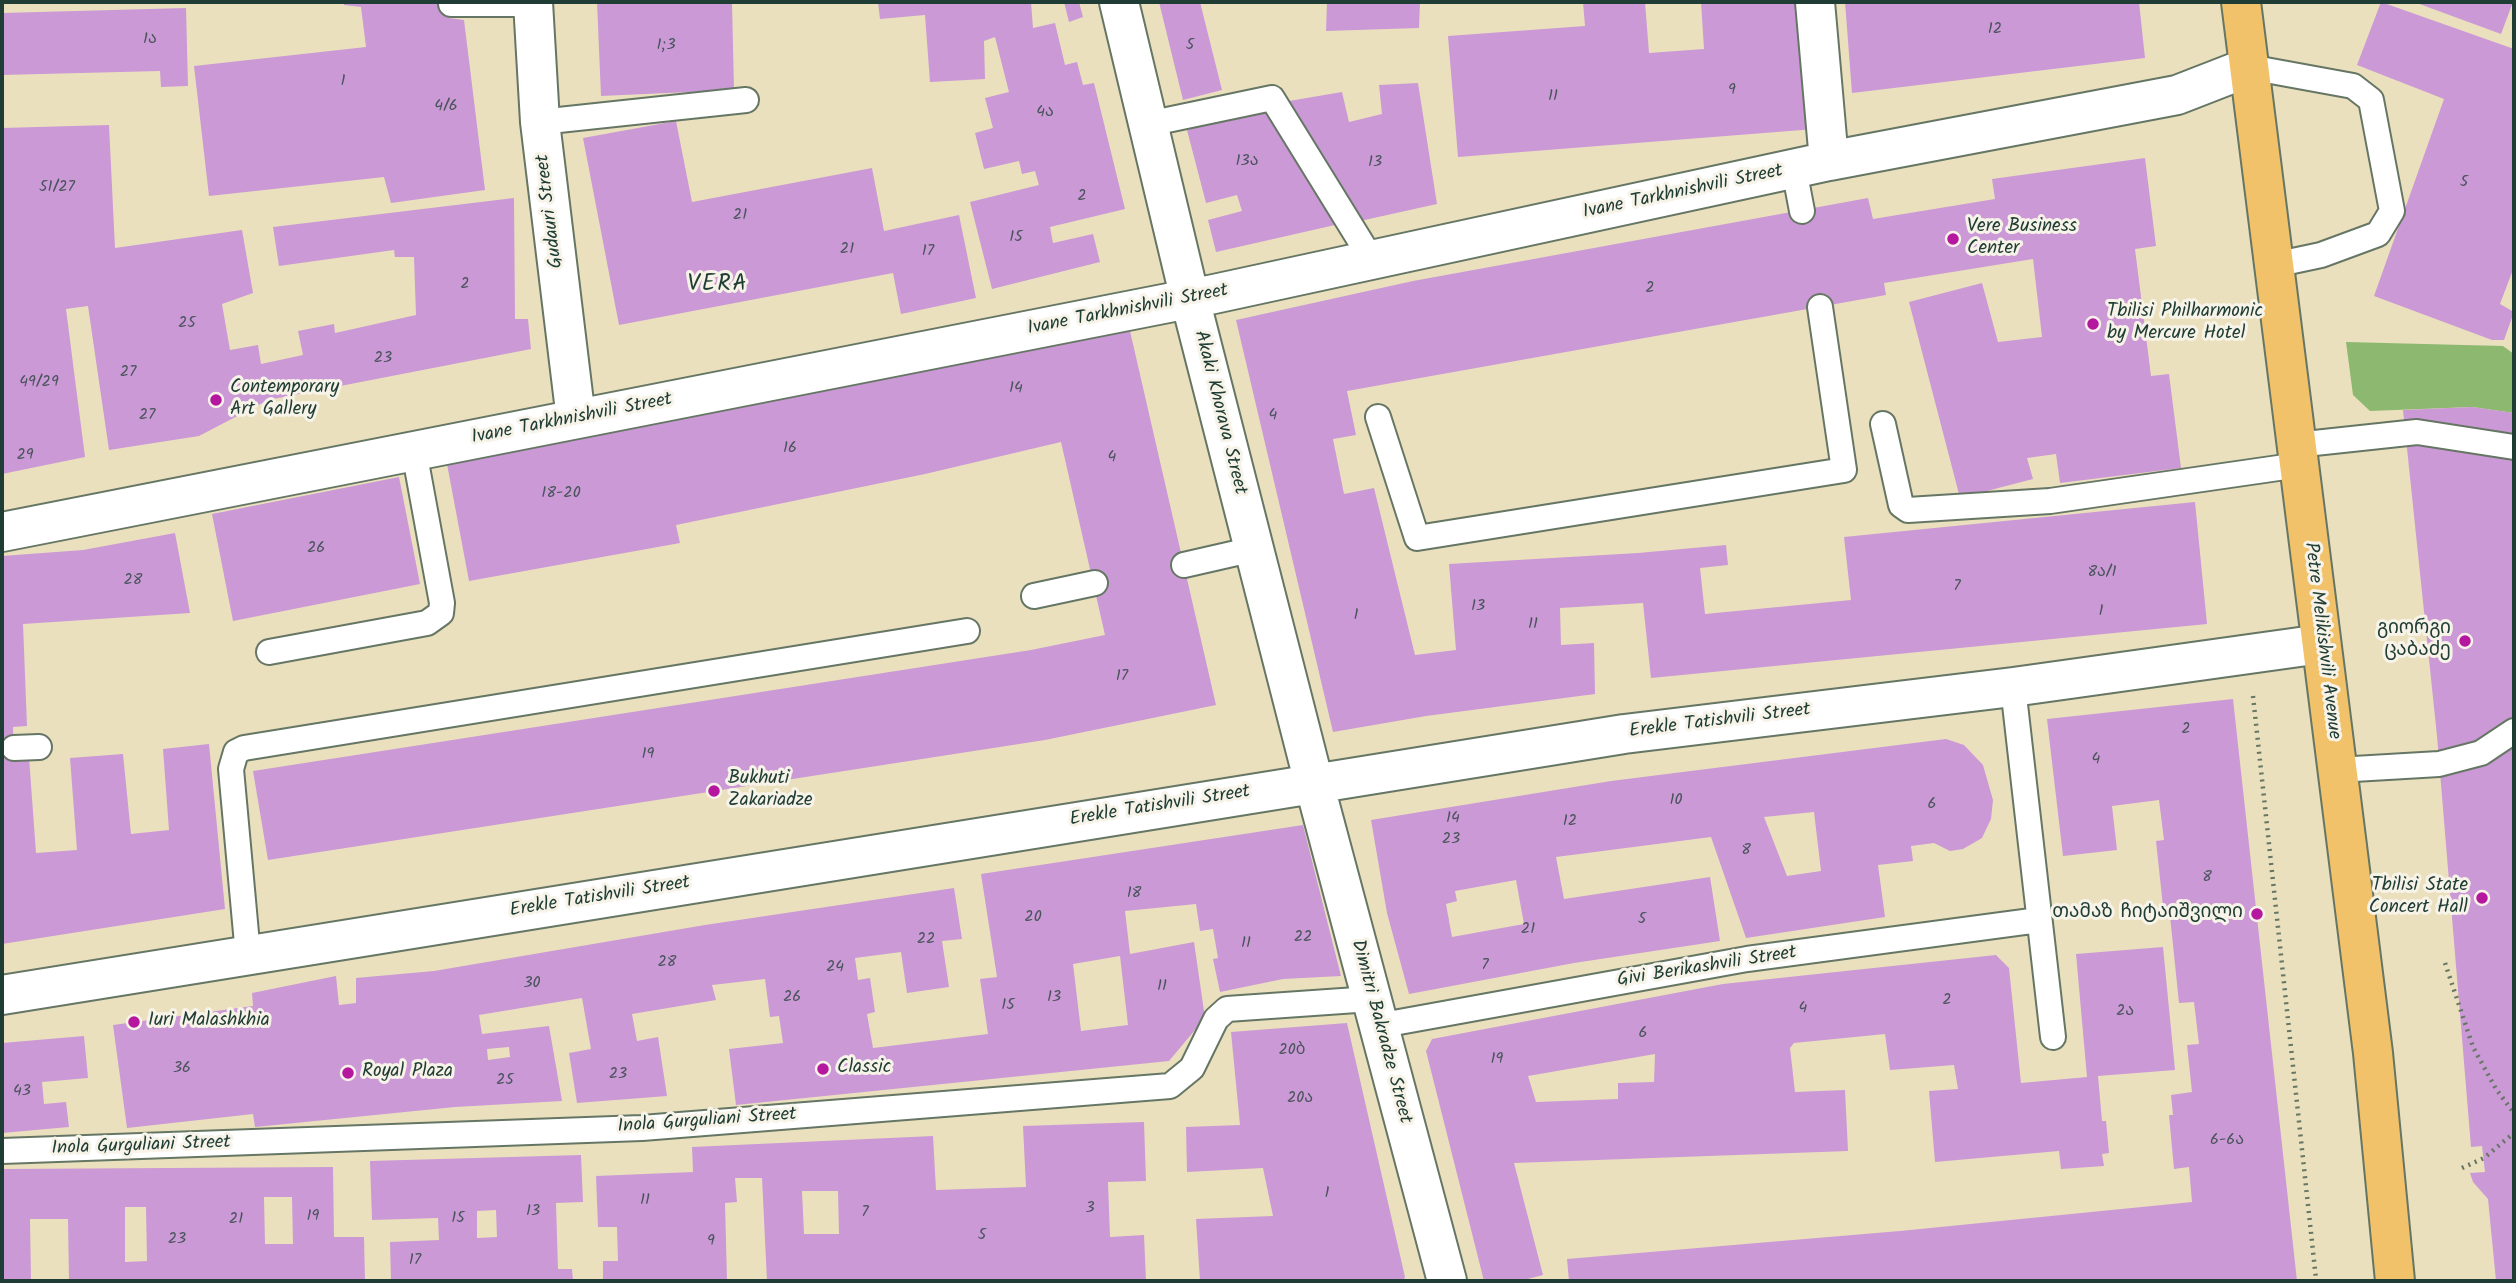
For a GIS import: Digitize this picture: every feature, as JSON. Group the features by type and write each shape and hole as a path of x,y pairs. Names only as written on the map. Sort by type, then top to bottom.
{"main road":[{"name":"Petre Melikishvili Avenue","path":"2241,2 2373,1053 2395,1281"}],"street":[{"name":"Akaki Khorava Street","path":"1119,2 1190,299 1314,783"},
{"path":"1811,165 1815,2"},
{"name":"Gudauri Street","path":"533,3 540,122 576,419"},
{"name":"Ivane Tarkhnishvili Street","path":"2,532 1190,299 1811,165 2177,95 2249,67"},
{"name":"Erekle Tatishvili Street","path":"2,995 1624,734 2013,687 2321,643"},
{"name":"Dimitri Bakradze Street","path":"1314,783 1447,1281"}],"lane":[{"path":"451,4 533,3"},
{"path":"2249,67 2353,86 2371,100 2392,211 2378,234 2321,255 2274,265"},
{"path":"1148,124 1272,98 1372,260"},
{"path":"540,122 746,100"},
{"path":"1802,211 1811,165"},
{"path":"1378,417 1417,538 1844,470 1820,307"},
{"path":"1883,424 1901,505 1908,510 2050,501 2417,432 2514,447"},
{"path":"270,652 427,623 441,613 442,603 414,451"},
{"path":"1184,565 1254,549"},
{"path":"1034,596 1095,583"},
{"path":"248,955 231,769 236,752 244,748 967,631"},
{"path":"2013,687 2053,1037"},
{"path":"2337,770 2439,764 2481,753 2514,731"},
{"path":"14,748 39,747"},
{"name":"Givi Berikashvili Street","path":"1374,1013 2039,920"},
{"name":"Inola Gurguliani Street","path":"2,1152 642,1129 1170,1086 1192,1068 1216,1019 1227,1009 1374,1013"}],"path":[{"path":"2252,688 2316,1279"},
{"path":"2445,963 2473,1047 2496,1089 2514,1113"},
{"path":"2462,1168 2484,1158 2514,1133"}],"green space":[{"path":"2346,342 2503,346 2514,354 2514,413 2472,407 2370,411 2353,395"}],"building":[{"path":"344,2 451,2 449,18 464,20 485,190 391,203 384,177 209,196 194,66 366,47 361,7 344,5"},
{"path":"597,2 732,2 734,90 601,96"},
{"path":"878,2 1031,2 1033,28 1055,23 1065,65 1077,62 1083,85 1094,83 1125,209 1050,227 1053,243 1093,234 1100,262 992,289 970,202 1039,185 1035,171 1022,174 1019,161 984,169 975,133 993,128 985,98 1009,92 995,37 984,41 985,79 930,82 925,15 880,19"},
{"path":"1064,2 1079,2 1083,17 1069,22"},
{"path":"1159,2 1200,2 1222,90 1183,100"},
{"path":"1327,2 1420,2 1419,28 1326,31"},
{"path":"1583,2 1645,2 1649,53 1704,49 1701,2 1805,2 1815,129 1458,157 1448,36 1585,26"},
{"path":"1845,2 2139,2 2145,58 1852,93"},
{"path":"2381,2 2514,49 2514,267 2500,304 2514,312 2504,340 2492,340 2374,296 2444,99 2357,65"},
{"path":"2414,2 2513,2 2501,34"},
{"path":"186,8 188,86 161,87 160,71 2,75 2,13"},
{"path":"1418,83 1437,204 1360,221 1283,102 1342,92 1349,122 1382,114 1379,85"},
{"path":"1266,107 1335,225 1216,252 1208,220 1242,211 1237,195 1206,203 1187,130"},
{"path":"676,121 692,202 872,168 884,231 959,215 976,298 901,314 893,273 619,325 583,138"},
{"path":"109,125 115,248 242,230 253,293 222,304 230,350 258,345 261,364 303,355 298,331 334,324 335,333 416,315 414,257 395,257 394,250 279,266 273,227 514,198 515,319 528,319 531,349 268,400 199,436 109,450 88,306 66,309 85,457 2,474 2,128"},
{"path":"2145,158 2156,246 2135,249 2151,376 2169,374 2181,468 2060,483 2056,454 2027,458 2033,479 1960,498 1909,302 1982,283 1998,342 2042,337 2033,259 1884,283 1886,295 1347,391 1356,435 1333,439 1344,494 1374,488 1415,655 1456,650 1449,564 1726,545 1728,565 1700,568 1705,614 1851,600 1844,537 2195,502 2207,624 1651,678 1643,603 1560,608 1561,645 1594,643 1595,694 1426,716 1333,732 1236,320 1413,281 1868,198 1873,219 1995,199 1992,179"},
{"path":"1130,331 1216,705 1045,740 268,860 253,771 1031,650 1105,635 1061,442 925,474 676,525 680,543 469,581 447,464"},
{"name":"Tbilisi State Concert Hall","path":"2472,407 2514,413 2514,1281 2496,1281 2488,1199 2473,1182 2470,1173 2485,1172 2482,1146 2471,1147 2437,736 2403,410"},
{"path":"399,477 420,584 233,621 212,514"},
{"path":"175,533 190,613 23,624 27,726 13,727 14,758 29,757 36,853 77,850 70,758 123,754 131,834 169,830 163,749 209,744 225,909 2,944 2,556 83,550"},
{"path":"2233,699 2297,1281 1569,1281 1567,1259 1900,1231 2192,1202 2189,1167 2174,1169 2169,1115 2173,1115 2171,1095 2192,1092 2187,1045 2199,1044 2194,1002 2179,1003 2170,916 2164,916 2156,841 2164,840 2159,800 2112,806 2117,850 2063,856 2047,719"},
{"path":"1946,739 1964,745 1983,765 1993,800 1991,819 1982,838 1963,849 1950,851 1934,843 1911,846 1913,861 1878,865 1885,917 1746,938 1711,837 1556,857 1564,899 1710,877 1720,941 1574,963 1409,994 1387,913 1371,820 1611,781","holes":["1814,812 1821,871 1787,876 1764,817","1516,880 1524,924 1452,937 1446,904 1457,901 1455,891"]},
{"path":"1303,825 1341,976 1283,979 1220,992 1213,959 1218,958 1213,929 1200,931 1196,904 1125,911 1130,954 1194,942 1205,1018 1169,1061 736,1105 729,1049 783,1043 779,1016 770,1017 765,979 712,985 716,1000 632,1014 637,1041 658,1037 667,1096 577,1103 569,1053 591,1049 582,998 479,1015 482,1034 549,1026 562,1101 455,1107 255,1127 253,1114 127,1128 113,1025 253,1006 252,993 336,976 339,1005 356,1003 356,978 434,971 705,925 954,888 962,939 942,941 949,987 907,993 901,952 855,958 858,980 870,978 875,1012 867,1014 873,1048 988,1034 980,979 997,977 981,874","holes":["1120,956 1128,1025 1081,1031 1073,964","509,1047 510,1057 488,1060 487,1049"]},
{"path":"2163,947 2175,1070 2098,1076 2102,1121 2106,1121 2109,1153 2102,1154 2104,1166 2061,1169 2059,1151 1935,1162 1929,1091 1958,1089 1954,1065 1890,1070 1885,1034 1794,1043 1790,1048 1795,1092 1845,1090 1848,1151 1514,1163 1543,1275 1520,1281 1484,1281 1426,1051 1432,1039 1723,984 1996,955 2009,968 2021,1083 2087,1077 2076,954","holes":["1655,1054 1654,1082 1618,1083 1618,1099 1536,1102 1528,1076"]},
{"path":"1347,1023 1405,1277 1403,1281 1200,1281 1196,1219 1273,1216 1263,1168 1187,1172 1186,1127 1240,1125 1231,1032"},
{"path":"84,1036 88,1078 42,1082 44,1104 66,1102 69,1127 2,1133 2,1043"},
{"path":"1144,1122 1146,1181 1108,1182 1110,1237 1144,1235 1146,1281 767,1281 762,1178 735,1178 737,1202 725,1203 727,1281 603,1281 603,1261 618,1261 617,1227 598,1227 596,1176 693,1172 692,1147 933,1136 936,1190 1026,1187 1023,1126","holes":["802,1191 838,1191 839,1234 804,1234"]},
{"path":"581,1155 583,1202 556,1203 558,1269 572,1269 573,1281 391,1281 390,1242 439,1240 438,1218 372,1220 370,1161","holes":["496,1210 497,1237 477,1238 477,1211"]},
{"path":"333,1167 334,1237 364,1237 365,1281 69,1281 68,1219 30,1219 31,1281 2,1281 2,1169","holes":["264,1197 292,1197 293,1244 265,1244","125,1207 146,1207 147,1261 125,1262"]}],"place":[{"name":"Vere Business Center","path":"1953,239"},
{"name":"Tbilisi Philharmonic by Mercure Hotel","path":"2093,324"},
{"name":"Contemporary Art Gallery","path":"216,400"},
{"name":"გიორგი ცაბაძე","path":"2465,641"},
{"name":"Bukhuti Zakariadze","path":"714,791"},
{"name":"Tbilisi State Concert Hall","path":"2482,898"},
{"name":"თამაზ ჩიტაიშვილი","path":"2257,914"},
{"name":"Iuri Malashkhia","path":"134,1022"},
{"name":"Classic","path":"823,1069"},
{"name":"Royal Plaza","path":"348,1073"}],"district":[{"name":"VERA","path":"718,286"}]}
